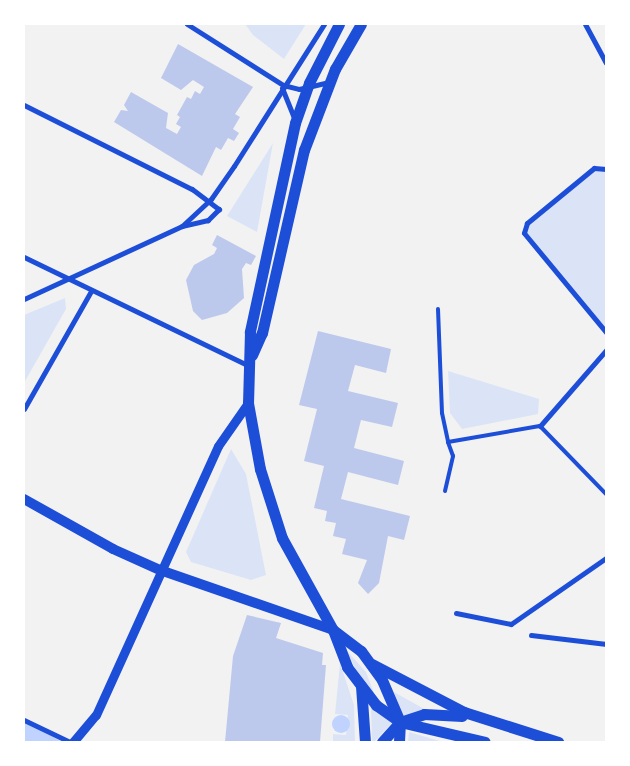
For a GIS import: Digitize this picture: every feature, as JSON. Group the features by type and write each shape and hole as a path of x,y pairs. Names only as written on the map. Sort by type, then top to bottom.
{"main road":[{"path":"339,24 307,88 295,123 247,365 248,403 260,469 282,538 333,630 347,667 376,705 400,722 485,742"},
{"path":"247,365 262,333 304,150 330,82 360,24"},
{"path":"24,499 113,549 160,570 333,630 372,664 434,699 483,719 558,742"},
{"path":"372,664 400,722 399,742"},
{"path":"360,685 365,742"},
{"path":"382,742 400,722 424,714 483,719"}],"street":[{"path":"186,24 283,85 307,88 330,82"},
{"path":"182,226 211,199 324,24"},
{"path":"585,24 606,63"},
{"path":"283,85 282,96 295,123"},
{"path":"24,105 219,204 218,214 182,226 24,299"},
{"path":"606,169 594,168 527,223 524,234 606,332"},
{"path":"24,257 68,280 247,365"},
{"path":"24,409 91,291"},
{"path":"540,426 606,350"},
{"path":"24,720 72,742 96,715 129,650 160,570 218,446 248,403"},
{"path":"456,612 511,624 606,558"},
{"path":"531,635 606,645"}],"lane":[{"path":"438,309 442,413 453,456 445,491"},
{"path":"448,442 540,426 606,494"}],"shaded area":[{"path":"245,24 306,24 284,59 253,35"},
{"path":"273,143 257,232 227,216"},
{"path":"594,168 606,169 606,332 524,230"},
{"path":"65,298 66,309 24,383 24,315"},
{"path":"448,371 539,399 538,414 462,429 450,413"},
{"path":"231,449 246,474 266,575 251,580 191,562 186,552"},
{"path":"347,651 366,672 376,698 359,677"},
{"path":"340,663 354,705 355,742 333,742 333,734 346,735 348,715 335,714"},
{"path":"394,692 428,711 400,716"},
{"path":"371,706 392,723 374,742 372,742"},
{"path":"409,732 443,742 408,742"}],"water":[{"path":"337,715 345,715 350,720 348,731 337,733 332,728 332,720"},
{"path":"24,723 53,737 62,742 24,742"}],"building":[{"path":"178,44 253,87 235,114 240,117 233,129 239,133 234,141 228,138 221,150 216,147 202,176 114,122 121,110 128,111 124,105 131,92 168,113 166,128 177,134 181,127 176,124 180,117 177,115 187,97 191,99 195,91 200,94 204,87 193,80 181,90 161,78"},
{"path":"217,235 256,256 251,265 246,263 242,269 244,298 227,313 202,320 193,311 186,280 194,265 214,254 217,248 212,245"},
{"path":"318,331 391,349 386,373 355,365 348,391 398,403 392,427 361,420 354,448 404,461 398,485 348,472 341,499 410,516 404,540 388,536 379,583 368,594 358,583 367,560 342,554 346,539 333,536 336,523 325,521 327,511 314,508 324,466 304,461 317,409 299,405"},
{"path":"247,615 281,623 276,638 323,653 322,665 326,665 320,742 225,742 233,656"}]}
